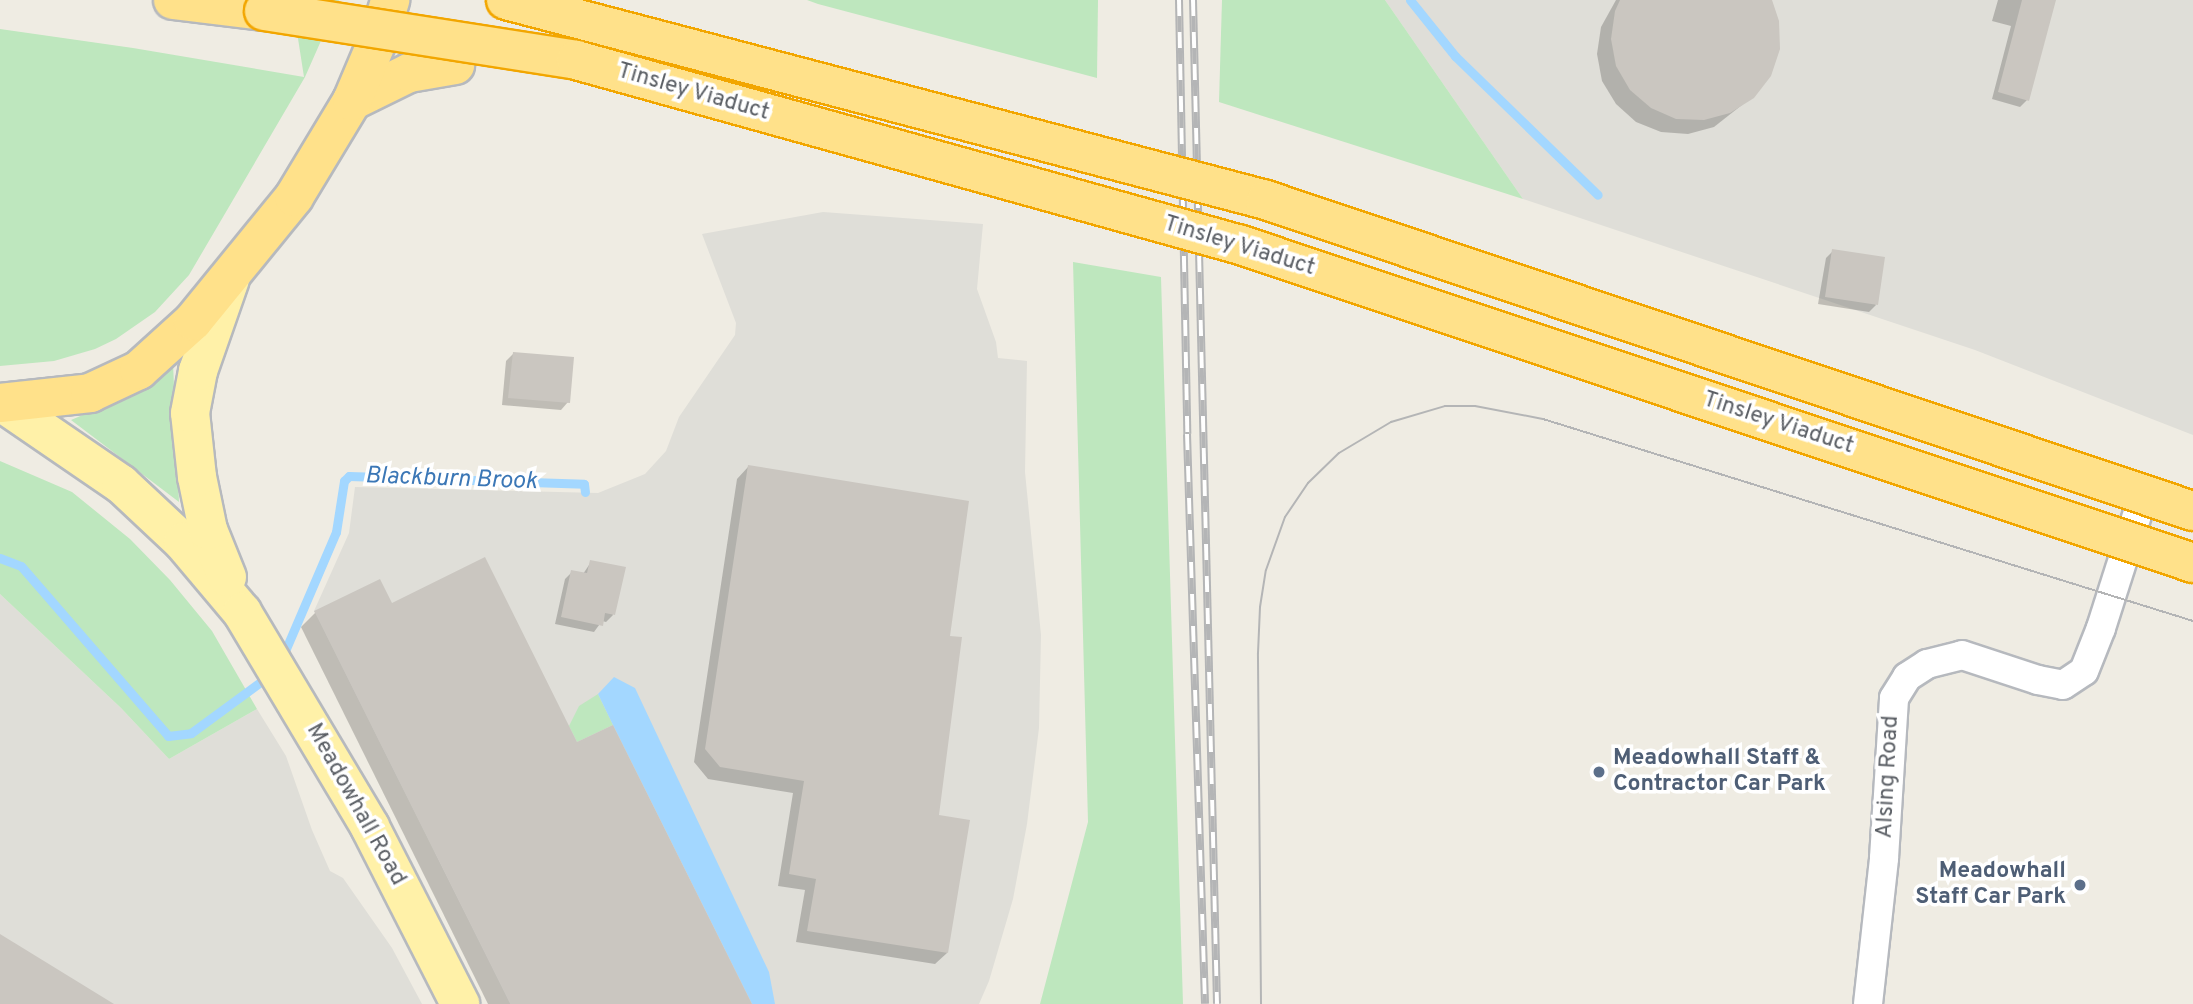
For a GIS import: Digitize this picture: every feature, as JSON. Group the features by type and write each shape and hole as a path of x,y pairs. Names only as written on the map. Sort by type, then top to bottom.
{"highway":[{"name":"Tinsley Viaduct","path":"173,0 264,11 576,60 1241,245 2193,563"},
{"path":"2,404 90,393 139,370 192,321 230,279 295,197 352,102 390,0"},
{"name":"Tinsley Viaduct","path":"506,0 1266,200 2193,511"},
{"path":"600,0 1268,185 2193,494"},
{"name":"Tinsley Viaduct","path":"352,102 410,73 455,65 573,77 1235,258 2193,580"}],"main road":[{"name":"Meadowhall Road","path":"230,279 198,371 190,413 197,477 208,530 250,624"},
{"name":"Meadowhall Road","path":"2,404 121,484 183,542 250,624 370,827 460,1004"}],"street":[{"name":"Alsing Road","path":"1868,1004 1884,858 1894,698 1907,677 1927,663 1962,655 2038,680 2063,685 2084,671 2101,628 2143,496"}],"shaded area":[{"path":"1385,0 2193,0 2193,435 1975,350 1523,199"},
{"path":"823,212 983,224 977,289 996,342 998,358 1027,361 1025,472 1041,635 1039,728 1027,824 1013,899 989,981 979,1004 510,1004 314,611 349,533 355,487 598,493 645,474 666,451 679,417 735,335 736,323 702,234"},
{"path":"0,594 121,708 169,759 257,709 286,756 312,830 330,871 343,878 392,948 422,1004 0,1004"}],"green space":[{"path":"292,0 339,0 305,77 189,275 155,312 116,339 95,349 54,361 0,366 0,29 304,77"},
{"path":"807,0 1098,0 1097,78 818,4"},
{"path":"1222,0 1385,0 1523,199 1219,102"},
{"path":"1073,262 1161,277 1183,1004 1040,1004 1088,822"},
{"path":"173,363 179,502 71,420 125,397"},
{"path":"0,461 72,492 130,539 170,580 212,631 257,709 169,759 121,708 0,594"},
{"path":"598,694 613,725 577,742 569,726 579,706"}],"water":[{"path":"614,677 635,688 769,972 775,1004 752,1004 613,725 598,694"}],"building":[{"path":"1620,0 1772,0 1779,21 1780,49 1771,76 1754,98 1730,113 1704,120 1676,119 1651,108 1630,90 1616,66 1611,39 1615,11"},
{"path":"2022,0 2056,0 2029,101 1998,92"},
{"path":"1832,249 1885,257 1878,305 1825,297"},
{"path":"513,352 574,357 570,403 508,398"},
{"path":"748,465 969,501 950,636 962,637 939,815 970,820 948,953 807,931 816,879 789,874 804,781 720,767 705,749"},
{"path":"485,557 577,742 613,725 752,1004 510,1004 314,611 380,579 392,603"},
{"path":"590,560 626,567 615,615 605,613 603,626 561,617 571,570 587,573"},
{"path":"0,934 114,1004 0,1004"}],"waterway":[{"path":"1410,0 1455,56 1598,195"},
{"name":"Blackburn Brook","path":"282,658 336,532 344,481 349,476 584,484 585,492"},
{"name":"Blackburn Brook","path":"0,558 21,566 168,736 191,733 270,675"}],"tram line":[{"path":"1261,1004 1258,653 1260,607 1266,570 1285,517 1308,483 1339,453 1391,422 1445,406 1475,406 1543,419 2193,621"}],"railway":[{"path":"1179,0 1187,434 1205,1004"},
{"path":"1193,0 1217,1004"}],"place":[{"name":"Meadowhall Staff & Contractor Car Park","path":"1599,772"},
{"name":"Meadowhall Staff Car Park","path":"2080,885"}]}
